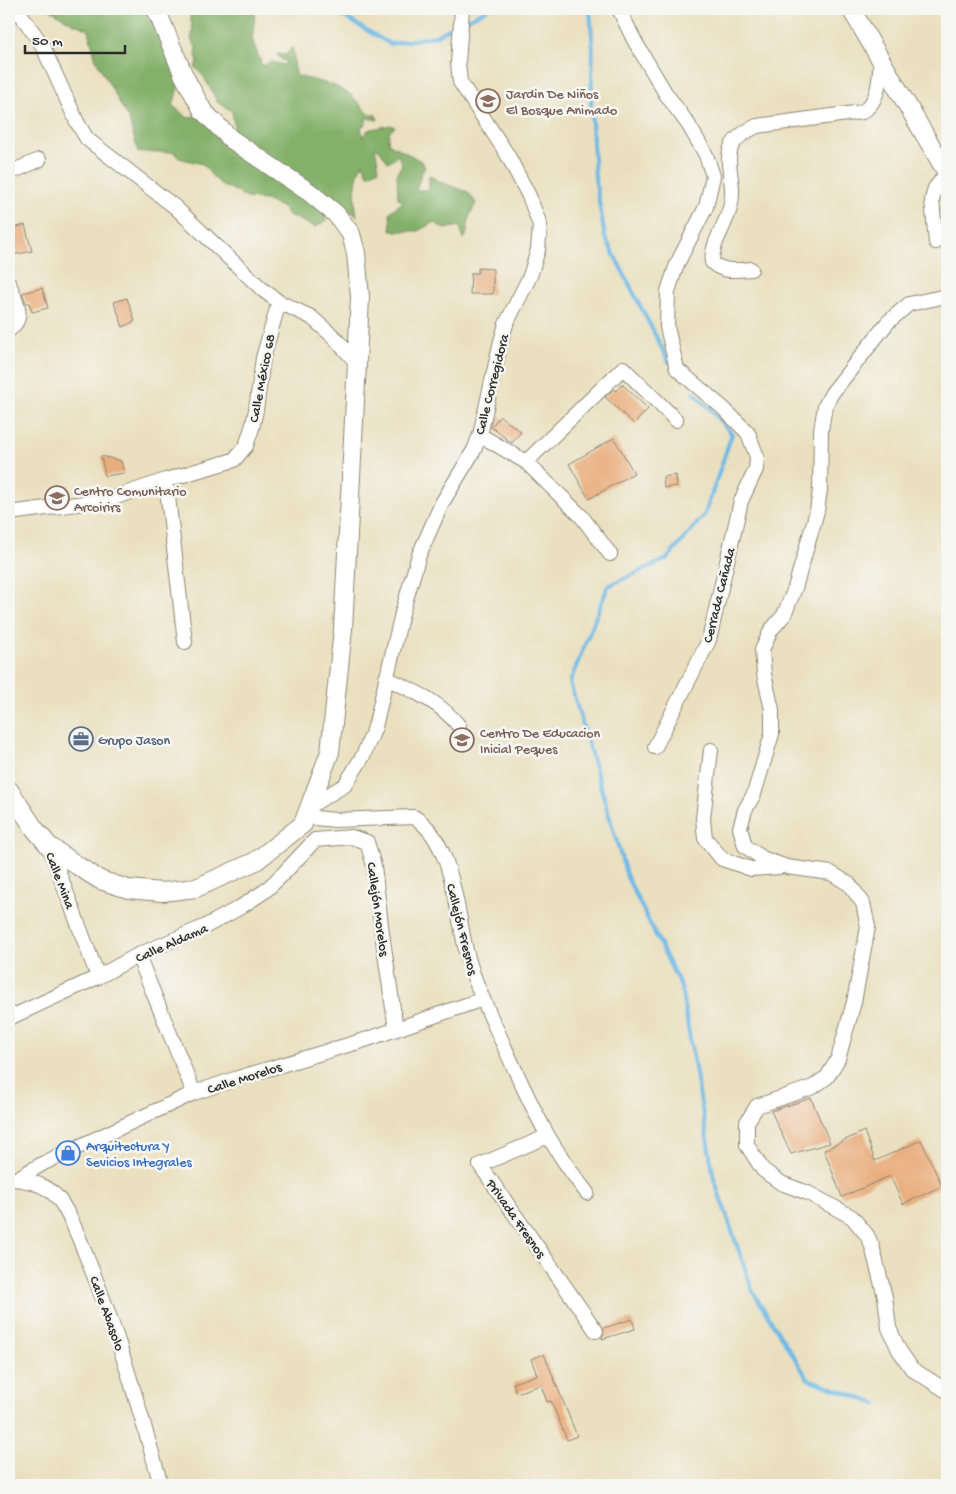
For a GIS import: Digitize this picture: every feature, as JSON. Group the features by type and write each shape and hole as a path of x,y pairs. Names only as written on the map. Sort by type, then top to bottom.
{"street":[{"path":"17,9 42,45 76,122 87,139 175,207 263,290 279,302 311,317 358,362"},
{"path":"49,846 100,880 128,889 162,892 196,888 256,861 306,815 330,752 336,707 343,629 358,362 360,297 356,253 351,234 336,214 309,192 231,139 203,111 184,76 156,9"},
{"name":"Calle Corregidora","path":"306,815 345,786 364,756 375,727 418,555 442,503 474,450 480,435 500,345 512,310 530,276 538,250 540,225 529,196 507,154 460,82 458,63 462,9"},
{"name":"Cerrada Cañada","path":"619,9 634,40 666,94 688,124 706,155 713,176 706,206 677,264 668,291 667,327 677,369 724,408 748,433 757,457 757,466 740,501 709,640 655,747"},
{"path":"851,9 947,173 934,188 932,200 936,242"},
{"path":"751,269 728,270 716,267 712,262 712,251 730,208 732,194 728,156 733,143 742,133 757,126 862,112 869,108 877,92 881,60"},
{"path":"9,173 39,160"},
{"path":"9,283 19,318 16,325 9,330"},
{"path":"787,867 762,858 745,846 740,828 745,810 754,794 772,734 772,710 764,674 762,650 771,630 784,615 795,588 817,511 825,406 832,393 888,322 909,304 942,297 947,298"},
{"name":"Calle México 68","path":"166,480 234,460 246,446 256,410 263,358 279,302"},
{"path":"526,462 623,368 676,420"},
{"path":"480,435 526,462 582,518 610,554"},
{"path":"9,513 108,500 166,480 185,642"},
{"path":"386,678 436,703 449,713 459,726"},
{"path":"711,750 703,818 705,838 722,859 751,868 787,867 831,873 849,884 863,903 868,927 854,1002 838,1059 827,1076 813,1087 757,1106 747,1122 747,1145 763,1170 781,1183 808,1193 852,1218 867,1235 872,1246 885,1297 889,1328 899,1350 912,1369 947,1391"},
{"name":"Calle Mina","path":"9,790 34,828 49,846 98,978"},
{"path":"306,815 315,840"},
{"name":"Callejón Fresnos","path":"306,815 336,820 414,817 423,822 443,855 455,893 464,944 483,999 548,1136 587,1193"},
{"name":"Callejón Morelos","path":"315,840 351,837 367,842 374,866 396,1029"},
{"name":"Calle Aldama","path":"9,1018 98,978 138,956 206,926 265,891 315,840"},
{"path":"138,956 194,1093"},
{"name":"Calle Morelos","path":"12,1179 44,1162 194,1093 396,1029 483,999"},
{"name":"Privada Fresnos","path":"548,1136 480,1165 596,1330"},
{"name":"Calle Abasolo","path":"12,1179 38,1183 56,1196 74,1226 108,1311 130,1375 161,1485"}],"green space":[{"path":"49,9 139,9 142,12 146,9 156,9 185,61 173,106 188,118 202,114 233,136 232,111 218,103 204,77 195,67 198,61 197,49 191,39 193,31 190,15 180,9 252,9 255,14 252,39 262,66 271,62 284,65 287,63 277,54 286,55 292,47 297,76 333,85 351,95 367,112 376,115 378,120 366,118 366,124 361,127 363,137 368,130 391,125 395,127 389,132 388,143 421,161 425,167 416,190 429,190 429,175 440,182 468,192 476,203 470,215 466,236 463,239 460,226 444,229 434,222 418,231 391,231 390,212 403,202 398,198 397,172 402,165 398,155 388,162 379,149 375,147 379,169 368,175 363,163 356,181 355,203 357,216 342,205 322,203 326,221 315,227 288,215 283,208 265,200 247,198 230,188 224,187 203,164 179,158 174,152 138,152 129,120 96,60 88,29 72,23"}],"building":[{"path":"25,225 32,251 9,256 9,229"},
{"path":"478,268 493,269 493,294 470,294 471,273 478,273"},
{"path":"42,288 48,308 32,312 29,303 26,303 22,293"},
{"path":"127,298 135,321 123,327 114,302"},
{"path":"622,384 648,409 634,424 605,397 614,389 616,391"},
{"path":"500,416 521,432 512,443 491,427"},
{"path":"614,438 634,473 589,499 569,464"},
{"path":"101,456 121,461 124,473 105,476"},
{"path":"676,475 677,486 664,488 663,477"},
{"path":"811,1098 830,1143 791,1154 771,1111"},
{"path":"864,1131 875,1161 921,1140 942,1186 903,1204 890,1176 842,1197 824,1150"},
{"path":"632,1319 635,1329 602,1339 604,1328"},
{"path":"544,1354 577,1436 567,1440 551,1401 547,1402 541,1385 516,1393 513,1383 537,1375 531,1359"}],"waterway":[{"path":"338,9 341,15 390,44 435,36 458,24"},
{"path":"464,21 488,9"},
{"path":"590,9 593,51 591,105 595,178 605,237 669,362"},
{"path":"694,392 732,434 705,514 667,559 608,586 570,682 627,877 681,987 714,1179 753,1292 808,1379 877,1404"}],"place":[{"name":"Jardin De Niños El Bosque Animado","path":"488,101"},
{"name":"Centro Comunitario Arcoirirs","path":"57,498"},
{"name":"Grupo Jason","path":"81,739"},
{"name":"Centro De Educacion Inicial Peques","path":"462,740"},
{"name":"Arquitectura Y Sevicios Integrales","path":"68,1153"}]}
